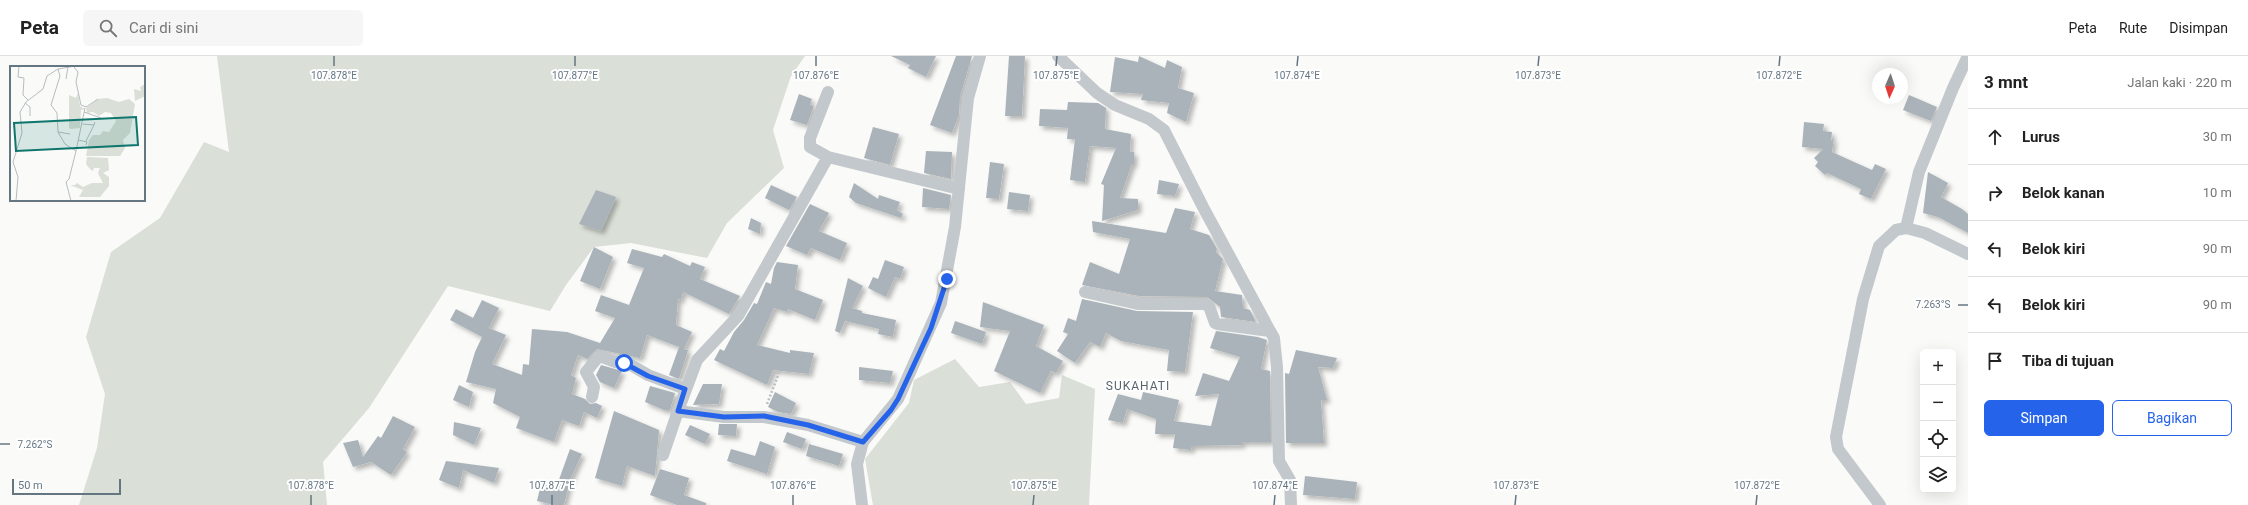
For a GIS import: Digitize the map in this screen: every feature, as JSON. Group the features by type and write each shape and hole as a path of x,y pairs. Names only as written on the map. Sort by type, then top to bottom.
{"street":[{"path":"862,505 857,464 863,442 891,410 898,399 940,302 947,279 959,189 968,98 980,56"},
{"path":"1058,56 1097,93 1115,105 1149,119 1164,130 1203,208 1274,338 1277,367 1279,461 1290,480 1291,505"},
{"path":"1906,228 1919,172 1953,88 1968,56"},
{"path":"828,92 810,138 810,147 828,157 959,189"},
{"path":"663,455 685,389 697,360 738,316 828,157"},
{"path":"1880,505 1838,449 1836,437 1863,300 1878,249 1896,230 1906,228 1925,233 1968,254"},
{"path":"1085,292 1138,304 1204,304 1209,306 1215,323 1217,324 1270,331"},
{"path":"592,397 594,387 586,372 598,356 615,362 629,364 648,376 685,389"},
{"path":"678,411 724,417 764,416 808,425 863,442"}],"path":[{"path":"764,416 779,373"}],"shaded area":[{"path":"217,56 805,56 791,76 773,130 784,168 727,223 707,258 631,243 594,247 566,285 550,311 448,286 369,408 323,462 327,505 79,505 97,448 105,394 86,337 111,252 160,218 204,142 229,152"},
{"path":"955,359 979,387 1010,382 1026,404 1059,398 1062,375 1095,389 1089,505 873,505 865,459 909,403 914,380"}],"building":[{"path":"891,56 936,56 926,77 908,68 910,65"},
{"path":"956,56 972,56 960,97 959,115 952,133 930,125"},
{"path":"1009,56 1025,56 1022,116 1005,116"},
{"path":"1139,56 1165,68 1167,60 1182,67 1178,88 1194,93 1186,122 1167,113 1169,103 1141,100 1143,94 1110,92 1115,57 1138,62"},
{"path":"799,94 812,99 810,105 814,106 807,125 790,120"},
{"path":"1909,95 1937,107 1931,121 1903,110 1905,104 1908,104"},
{"path":"1068,102 1098,103 1106,108 1105,129 1131,134 1130,152 1134,152 1134,164 1132,164 1120,198 1138,199 1138,210 1102,221 1104,185 1101,184 1116,148 1090,146 1085,182 1070,180 1075,139 1067,139 1068,128 1039,126 1040,109 1067,110"},
{"path":"1804,122 1824,124 1823,131 1832,132 1831,141 1834,137 1832,152 1872,170 1875,164 1886,169 1871,199 1859,194 1861,189 1827,173 1825,175 1815,166 1818,162 1814,158 1823,149 1802,147"},
{"path":"873,127 899,134 890,165 864,158"},
{"path":"926,151 952,152 951,179 924,173"},
{"path":"990,162 1004,164 999,199 986,198"},
{"path":"1928,172 1948,183 1941,197 1968,214 1968,233 1938,217 1923,213"},
{"path":"1159,180 1179,184 1175,196 1157,194"},
{"path":"854,183 878,199 879,195 900,202 897,210 903,214 901,218 856,203 849,197"},
{"path":"771,185 797,197 789,210 765,198"},
{"path":"923,188 951,195 949,209 922,207"},
{"path":"596,190 616,197 601,231 579,224"},
{"path":"1009,192 1030,195 1028,211 1007,209"},
{"path":"810,204 829,213 819,231 847,243 840,260 811,248 807,255 786,246"},
{"path":"1175,208 1195,212 1190,229 1209,235 1217,249 1216,252 1223,259 1215,291 1242,295 1243,308 1250,310 1256,322 1221,317 1220,307 1207,297 1139,296 1082,285 1090,262 1119,274 1130,239 1093,232 1092,221 1166,233"},
{"path":"751,218 761,223 760,234 748,229"},
{"path":"594,247 613,257 600,289 580,281"},
{"path":"632,249 662,257 664,254 690,266 692,262 705,267 700,279 740,296 729,314 683,292 681,300 678,299 676,325 692,332 684,349 688,350 679,379 669,375 679,347 647,335 640,358 597,349 587,359 578,355 571,375 576,378 572,394 585,399 590,404 596,403 602,406 597,418 584,412 579,426 562,420 554,442 516,428 520,417 493,403 496,389 466,382 475,352 482,337 450,320 456,309 473,318 482,300 499,308 489,328 506,335 492,364 522,375 523,364 529,365 532,329 567,332 600,343 615,318 595,311 601,295 629,305 644,268 627,263"},
{"path":"885,260 904,267 900,279 895,277 886,297 868,288 873,277 878,279"},
{"path":"777,262 798,265 795,289 823,300 815,320 788,309 787,312 774,308 757,345 790,353 790,350 814,353 809,374 773,370 767,385 714,360 720,349 724,351 734,332 744,320 754,303 757,304 766,282 771,284 774,268"},
{"path":"848,278 863,286 852,308 862,311 862,313 896,320 893,337 878,334 879,329 845,321 840,333 835,331"},
{"path":"1082,299 1137,311 1193,312 1185,372 1167,371 1169,350 1121,341 1106,333 1100,347 1090,342 1075,363 1057,351 1068,334 1063,332 1068,318 1076,321"},
{"path":"983,302 1044,325 1036,346 1063,361 1056,373 1051,371 1040,393 994,371 1010,331 980,327"},
{"path":"955,321 986,332 982,344 951,333"},
{"path":"1216,331 1258,337 1267,340 1261,369 1270,371 1271,442 1242,442 1242,445 1192,446 1191,450 1173,448 1175,434 1155,434 1156,419 1127,409 1123,423 1108,420 1118,394 1141,400 1143,392 1179,400 1174,421 1211,426 1219,394 1195,396 1203,373 1229,381 1240,357 1210,348"},
{"path":"1296,350 1337,358 1333,368 1318,367 1327,400 1321,400 1324,443 1286,443 1285,373 1289,374"},
{"path":"601,365 622,371 614,388 600,382 596,375"},
{"path":"859,367 893,371 890,383 859,380"},
{"path":"703,384 722,384 719,404 693,405"},
{"path":"459,385 473,392 469,407 453,400"},
{"path":"650,386 675,393 670,410 664,410 645,402"},
{"path":"775,392 796,403 791,414 778,412 768,407"},
{"path":"614,411 659,430 655,476 627,466 622,486 595,478"},
{"path":"393,416 415,427 403,449 407,452 391,475 371,462 353,467 343,443 358,440 363,457 378,436 381,438"},
{"path":"454,422 481,428 474,445 453,435"},
{"path":"719,424 737,424 736,436 718,435"},
{"path":"690,425 710,434 705,444 685,435"},
{"path":"787,432 806,439 802,449 783,442"},
{"path":"760,441 775,447 767,474 727,461 731,449 755,456"},
{"path":"809,444 843,454 839,466 806,456"},
{"path":"570,449 582,454 570,480 564,505 554,505 537,501 541,484 556,488"},
{"path":"446,461 499,468 494,483 463,470 459,488 439,480"},
{"path":"660,469 689,478 684,495 706,503 706,505 677,505 650,495"},
{"path":"1305,476 1357,482 1355,499 1303,495"}],"district":[{"name":"SUKAHATI","path":"1138,386"}],"route":[{"path":"624,363 629,364 648,376 685,389 678,411 724,417 764,416 808,425 863,442 891,410 898,399 931,328 947,279"}]}
